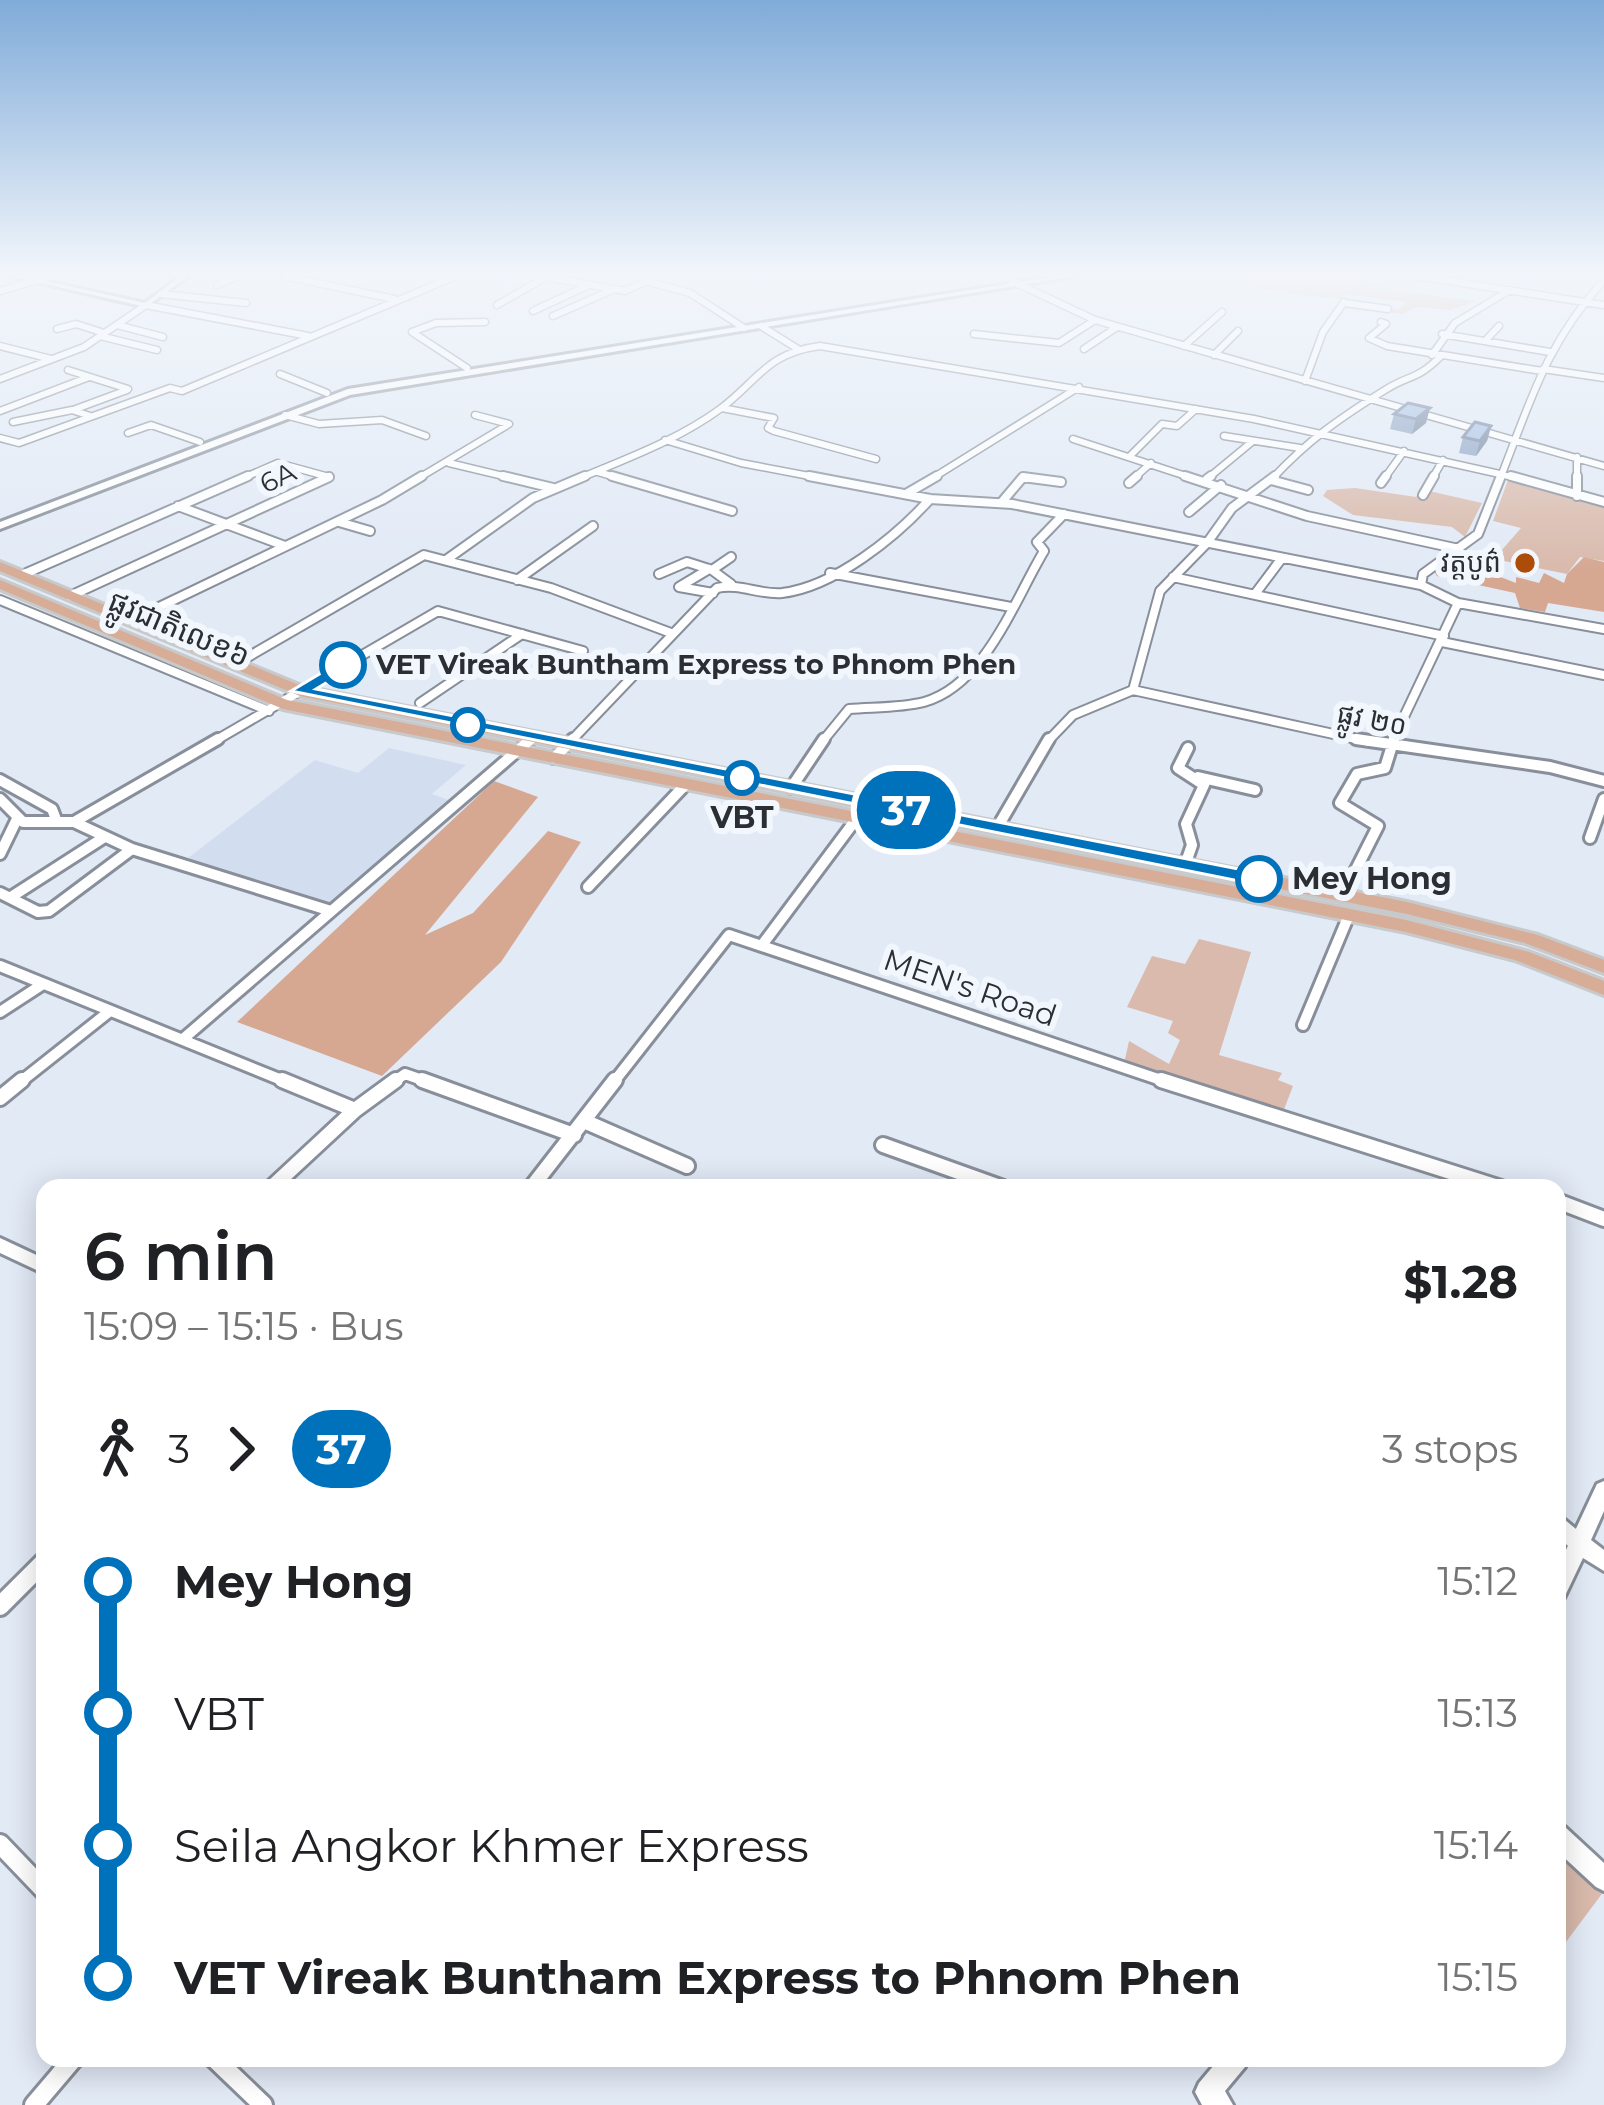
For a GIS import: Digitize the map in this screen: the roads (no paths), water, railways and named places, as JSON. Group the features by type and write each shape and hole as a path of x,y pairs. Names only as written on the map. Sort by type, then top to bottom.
{"main road":[{"path":"0,523 327,393 432,374"},
{"path":"0,523 285,415 365,389 455,374"},
{"name":"ផ្លូវជាតិលេខ៦","path":"0,566 300,691 525,745"},
{"name":"ផ្លូវជាតិលេខ៦","path":"0,584 276,708 791,788 1185,865 1522,956 1604,988"},
{"name":"ផ្លូវជាតិលេខ៦","path":"559,751 686,784 856,818 1489,927 1604,967"}],"street":[{"path":"13,422 72,410 128,389 81,374"},
{"path":"0,436 19,443 170,388 182,392 222,374"},
{"path":"281,374 327,393"},
{"path":"446,560 517,507 665,440 722,408 757,374"},
{"path":"1001,374 1404,451 1604,502"},
{"path":"1281,374 1604,466"},
{"path":"1305,381 1308,374"},
{"path":"998,828 1051,735 1079,712 1133,690 1160,591 1247,494 1271,480 1314,434 1367,399 1422,374"},
{"path":"1421,585 1423,574 1478,534 1540,374"},
{"path":"0,415 89,377"},
{"path":"905,494 1047,411 1078,387"},
{"path":"722,408 775,418 768,428 774,431 876,459"},
{"path":"1130,457 1162,424 1178,426 1196,409"},
{"path":"72,410 90,416"},
{"path":"0,415 23,425 0,436"},
{"path":"285,415 319,424 382,420 426,436"},
{"path":"130,621 338,522 448,463 508,422 476,416"},
{"path":"128,433 149,425 200,442"},
{"path":"1224,436 1300,448"},
{"path":"1073,439 1347,526 1459,549"},
{"path":"665,440 741,463 930,499 1001,503 1064,514 1421,585 1458,603 1604,629"},
{"path":"1208,479 1253,441"},
{"path":"1381,483 1404,451"},
{"path":"1577,458 1577,496"},
{"path":"1423,495 1443,460"},
{"name":"6A","path":"22,575 282,462 329,475 70,596"},
{"path":"448,463 554,488"},
{"path":"1129,483 1151,463"},
{"path":"597,472 732,511"},
{"path":"1001,503 1023,477 1061,482"},
{"path":"1271,480 1308,490"},
{"path":"1189,512 1221,485"},
{"path":"659,574 678,562 711,570 731,584 783,593 873,549 930,499"},
{"name":"6A","path":"178,506 286,546"},
{"path":"791,788 849,709 923,702 957,687 978,662 1044,551 1037,542 1064,514"},
{"path":"338,522 370,531"},
{"path":"518,580 593,526"},
{"path":"234,665 420,556 518,580 671,633"},
{"path":"713,593 679,587 731,556"},
{"path":"1255,594 1282,558"},
{"path":"828,572 1011,607"},
{"path":"1173,577 1604,675"},
{"path":"559,751 671,633 713,593 731,584"},
{"path":"0,600 276,708"},
{"path":"1303,1025 1346,905 1344,882 1374,841 1378,826 1340,803 1352,778 1385,768 1390,746 1458,603"},
{"path":"74,822 438,611 583,652"},
{"path":"420,703 521,634"},
{"name":"ផ្លូវ ២០","path":"1133,690 1390,746 1550,767 1604,781"},
{"path":"183,1039 525,745"},
{"path":"1188,748 1178,768 1255,790"},
{"path":"1185,865 1192,842 1186,824 1204,785 1197,777"},
{"path":"0,781 52,809 56,822"},
{"path":"588,886 686,784"},
{"path":"0,799 17,819"},
{"path":"1590,838 1604,799"},
{"path":"762,946 856,818"},
{"path":"0,823 17,819 74,822 132,849 331,911"},
{"path":"0,854 17,819"},
{"path":"5,895 103,838"},
{"path":"5,895 38,912 49,911 132,849"},
{"name":"MEN's Road","path":"538,1179 728,935 1364,1148 1470,1179"},
{"path":"0,966 355,1110"},
{"path":"0,1012 43,983"},
{"path":"0,1098 110,1011"},
{"path":"281,1179 355,1110 405,1075 574,1135"},
{"path":"584,1121 687,1166"},
{"path":"883,1144 978,1179"},
{"path":"1566,1204 1604,1219"},
{"path":"0,1245 36,1263"},
{"path":"1566,1573 1604,1490"},
{"path":"1566,1533 1604,1562"},
{"path":"0,1606 36,1570"},
{"path":"1566,1843 1604,1879"},
{"path":"0,1844 36,1882"},
{"path":"34,2105 66,2067"},
{"path":"223,2067 262,2105"},
{"path":"1214,2098 1231,2067"}],"place":[{"name":"វត្តបូព៌","path":"1525,563"},
{"name":"VET Vireak Buntham Express to Phnom Phen","path":"343,665"},
{"name":"VBT","path":"742,778"},
{"name":"Mey Hong","path":"1259,879"}]}
